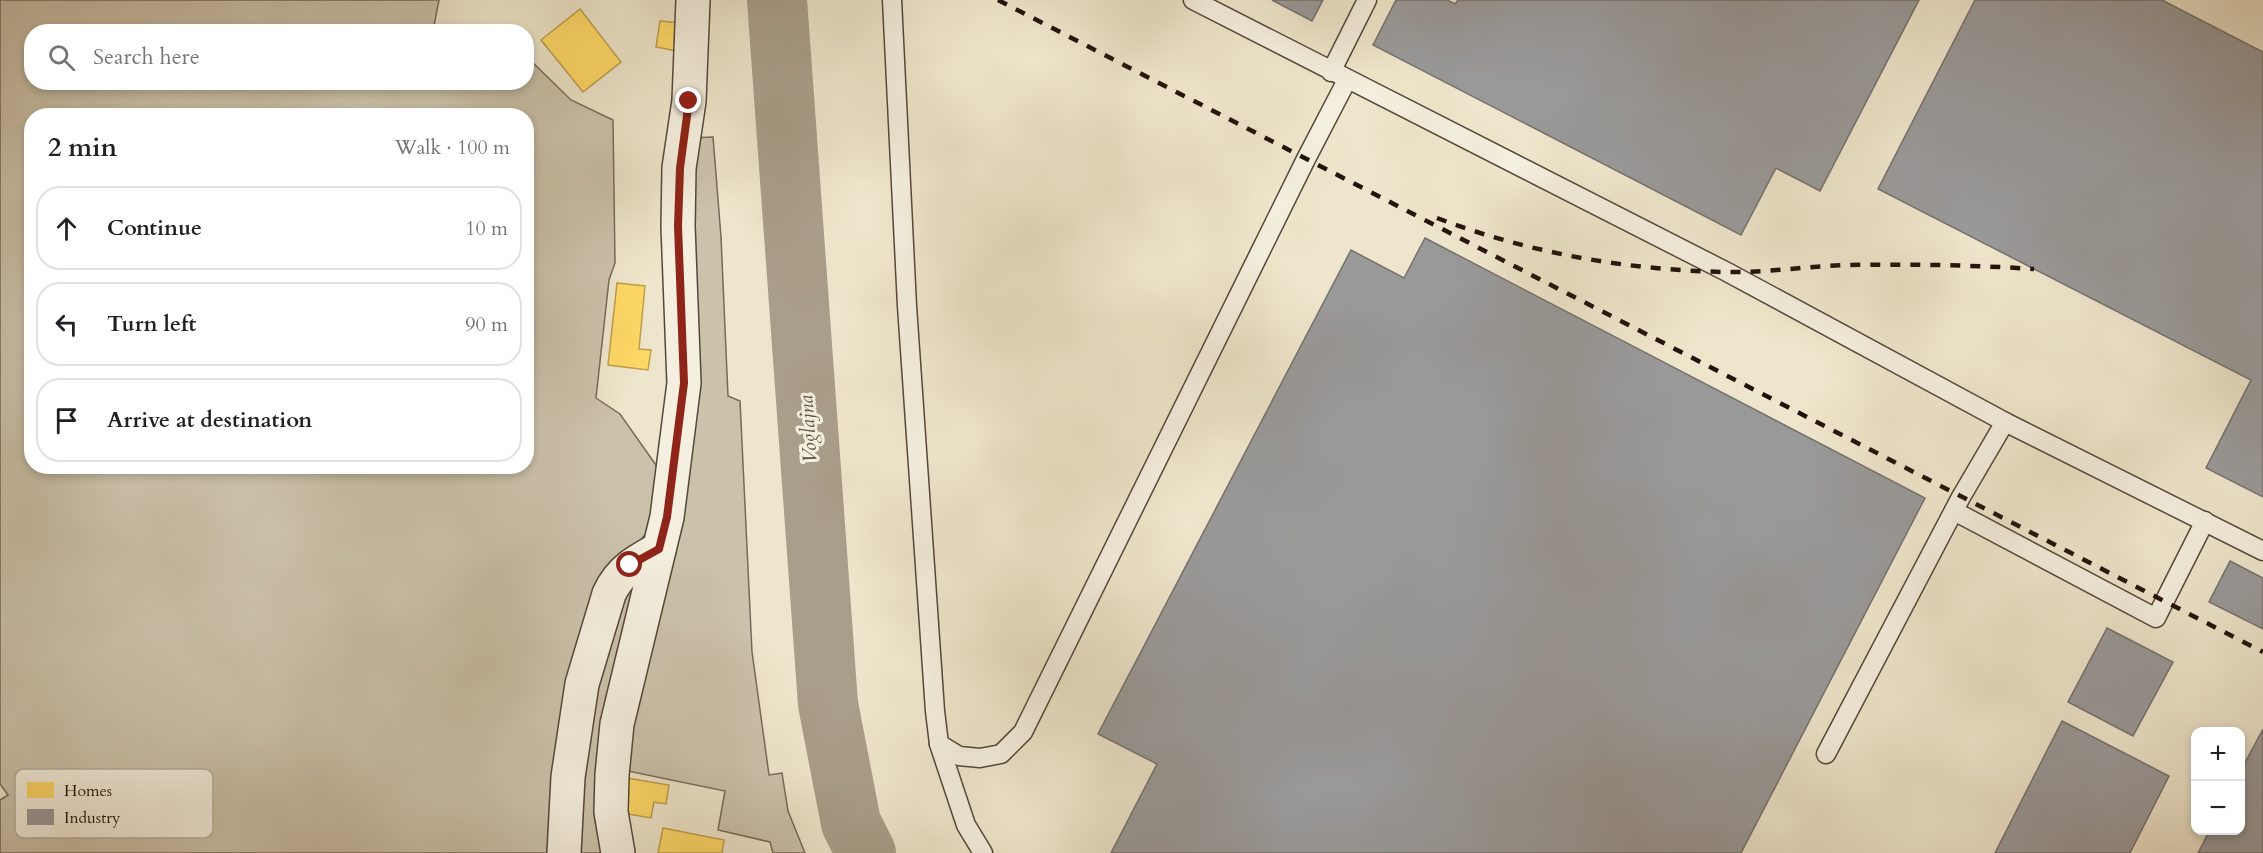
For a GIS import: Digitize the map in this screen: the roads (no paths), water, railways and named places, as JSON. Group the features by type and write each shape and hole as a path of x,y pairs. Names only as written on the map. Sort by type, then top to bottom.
{"street":[{"path":"618,853 611,812 617,724 667,517 684,383 678,226 680,168 689,101 693,0"},
{"path":"564,853 568,777 582,684 609,594 614,582 630,565 659,549"}],"lane":[{"path":"892,0 908,318 939,744 966,825 982,853"},
{"path":"1193,0 1727,272 2005,422 2263,551"},
{"path":"939,744 959,756 980,758 1001,754 1023,732 1301,169 1367,0"},
{"path":"1826,754 1953,511 2005,422"},
{"path":"1953,511 2156,618 2205,521"}],"waterway":[{"name":"Voglajna","path":"777,0 828,704 851,823 866,853"}],"railway":[{"path":"998,0 2263,652"},
{"path":"1437,218 1542,250 1651,268 1725,272 1871,265 2034,269"}]}
